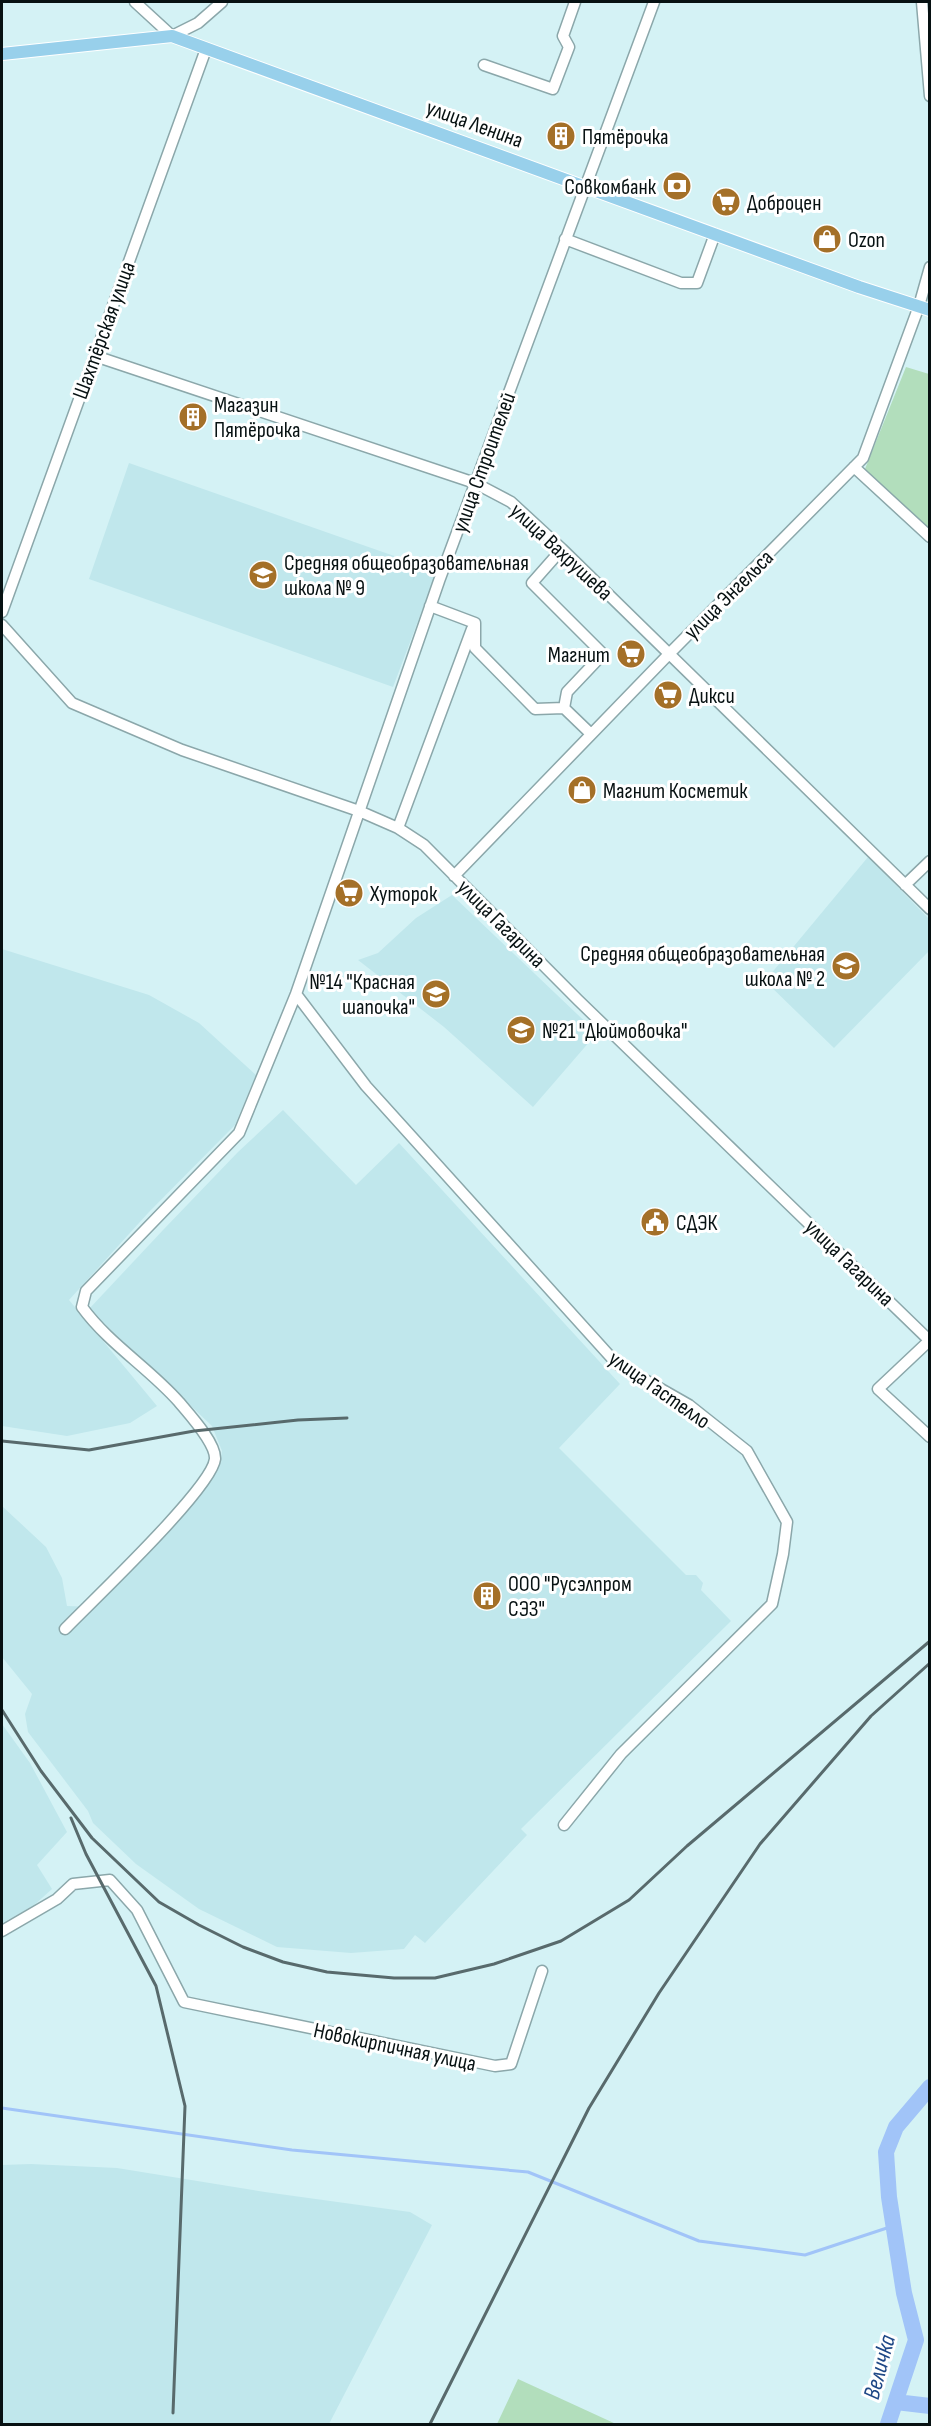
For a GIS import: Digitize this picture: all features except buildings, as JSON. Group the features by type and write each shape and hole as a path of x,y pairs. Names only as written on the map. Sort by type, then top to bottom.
{"main road":[{"name":"улица Ленина","path":"2,54 172,36 924,308"}],"street":[{"path":"135,2 172,36 198,23 222,2"},
{"name":"улица Строителей","path":"65,1629 170,1523 212,1470 215,1457 210,1441 178,1401 95,1325 82,1307 86,1291 239,1133 296,994 430,606 654,2"},
{"path":"921,2 930,96"},
{"path":"484,65 552,89 569,47 563,36 571,3"},
{"name":"Шахтёрская улица","path":"2,612 206,49"},
{"path":"565,239 681,283 697,283 715,234"},
{"name":"улица Энгельса","path":"454,876 863,458 924,308 930,267"},
{"name":"улица Вахрушева","path":"95,356 475,483 511,502 670,653 930,909"},
{"path":"854,467 930,537"},
{"path":"562,549 532,584 603,654 567,692 564,708"},
{"path":"430,606 475,623"},
{"path":"475,623 475,648 535,709 564,708 591,734"},
{"path":"398,828 475,623"},
{"name":"улица Гагарина","path":"2,625 72,703 182,750 359,812 398,828 424,845 578,1000 929,1340"},
{"path":"905,885 930,861"},
{"name":"улица Гастелло","path":"296,994 366,1086 617,1364 689,1405 747,1451 787,1522 783,1554 772,1604 621,1754 564,1825"},
{"path":"929,1340 878,1389 930,1437"},
{"name":"Новокирпичная улица","path":"2,1931 57,1899 73,1884 110,1880 137,1910 184,2002 495,2066 511,2064 542,1971"}],"shaded area":[{"name":"Средняя общеобразовательная школа № 9","path":"129,463 437,571 393,687 89,579"},
{"name":"Средняя общеобразовательная школа № 2","path":"868,857 929,919 929,951 834,1048 765,981"},
{"path":"452,895 597,1033 533,1107 444,1027 358,960 378,953 416,918"},
{"path":"2,949 149,995 199,1023 256,1075 235,1125 149,1212 69,1300 157,1406 130,1423 67,1436 2,1426"},
{"path":"283,1110 356,1185 399,1143 620,1384 559,1448 686,1575 696,1575 703,1583 701,1590 731,1621 521,1829 527,1835 425,1943 415,1935 404,1949 351,1953 277,1947 199,1909 136,1864 93,1823 88,1811 28,1732 25,1714 32,1694 2,1657 2,1506 46,1547 62,1578 67,1606 94,1607 168,1533 220,1463 222,1451 212,1426 89,1309 238,1152"},
{"path":"2,1724 30,1763 67,1832 37,1865 52,1889 32,1907 2,1923"},
{"path":"2,2165 117,2168 410,2212 432,2225 329,2424 2,2424"}],"green space":[{"path":"906,367 929,374 929,531 865,469"},
{"path":"518,2379 616,2424 497,2424"}],"waterway":[{"name":"Величка","path":"888,2424 916,2340 904,2293 889,2197 886,2152 896,2127 930,2087"},
{"path":"2,2108 292,2150 528,2172 699,2241 805,2255 893,2226"},
{"path":"896,2402 930,2406"}],"railway":[{"path":"2,1441 89,1450 194,1431 298,1420 347,1418"},
{"path":"2,1710 41,1771 92,1838 159,1902 243,1947 283,1962 327,1972 394,1978 435,1978 494,1964 561,1941 629,1900 687,1846 930,1641"},
{"path":"430,2424 589,2108 659,1993 760,1844 871,1716 930,1663"},
{"path":"71,1818 86,1854 156,1986 185,2106 173,2413"}],"place":[{"name":"Пятёрочка","path":"561,136"},
{"name":"Совкомбанк","path":"677,186"},
{"name":"Доброцен","path":"726,202"},
{"name":"Ozon","path":"827,239"},
{"name":"Магазин Пятёрочка","path":"193,417"},
{"name":"Средняя общеобразовательная школа № 9","path":"263,575"},
{"name":"Магнит","path":"631,654"},
{"name":"Дикси","path":"668,695"},
{"name":"Магнит Косметик","path":"582,790"},
{"name":"Хуторок","path":"349,893"},
{"name":"Средняя общеобразовательная школа № 2","path":"846,966"},
{"name":"№14 \"Красная шапочка\"","path":"436,994"},
{"name":"№21 \"Дюймовочка\"","path":"521,1030"},
{"name":"СДЭК","path":"655,1222"},
{"name":"ООО \"Русэлпром СЭЗ\"","path":"487,1596"}]}
